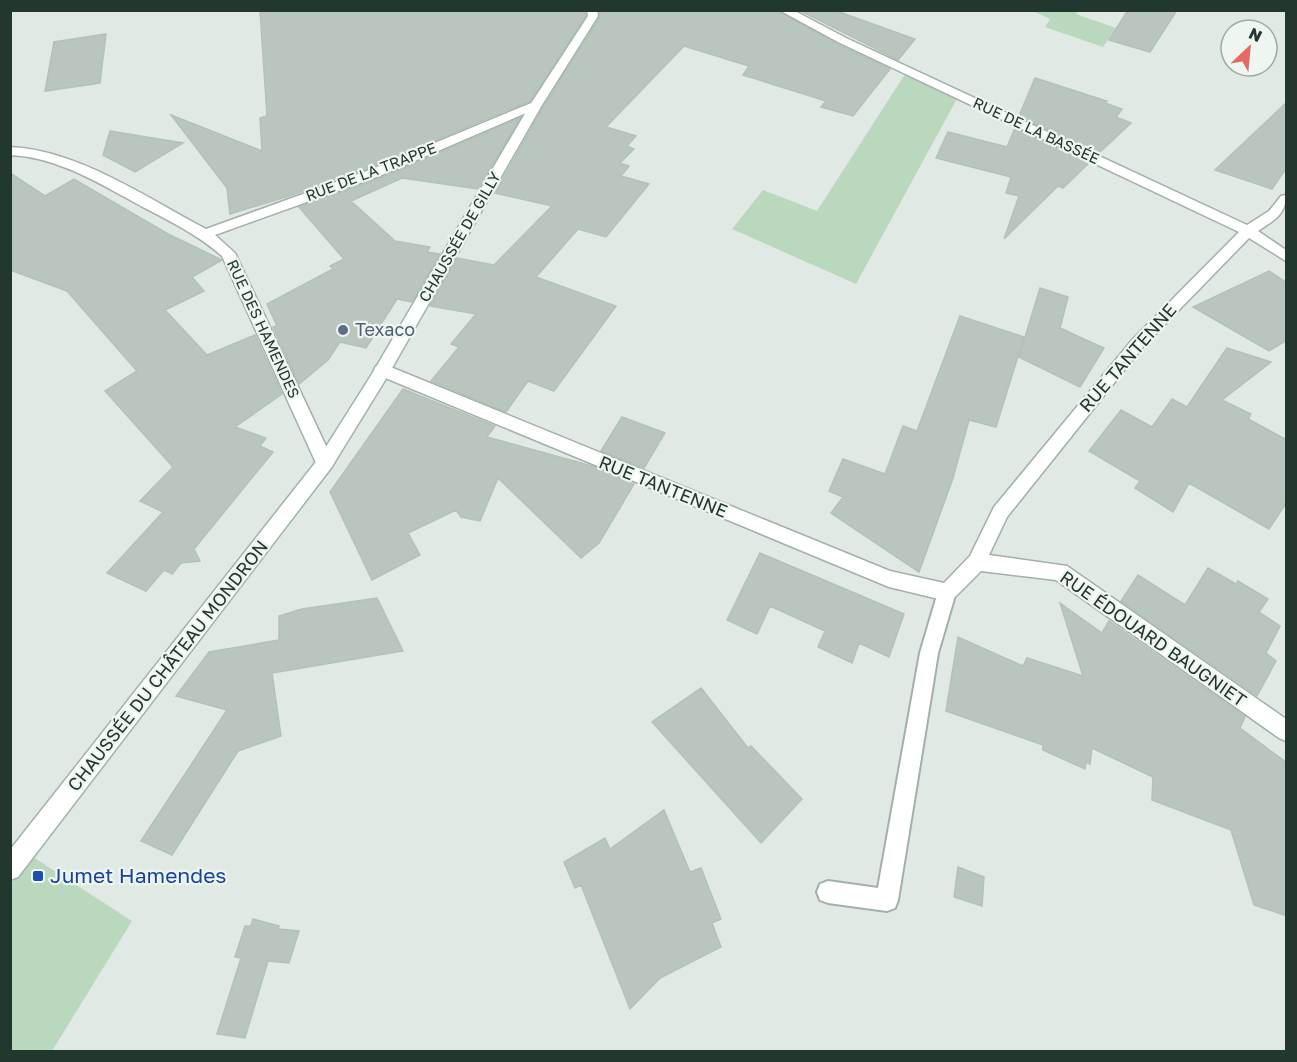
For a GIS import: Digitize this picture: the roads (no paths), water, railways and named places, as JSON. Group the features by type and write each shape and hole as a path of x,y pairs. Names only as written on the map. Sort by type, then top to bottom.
{"street":[{"name":"CHAUSSÉE DE GILLY","path":"325,463 382,370 536,105 593,16 592,10"},
{"name":"RUE DE LA BASSÉE","path":"784,10 842,40 1248,231 1287,256"},
{"name":"RUE DE LA TRAPPE","path":"205,234 377,172 536,105"},
{"name":"RUE DES HAMENDES","path":"10,151 33,152 86,171 205,234 228,253 325,463"},
{"name":"RUE TANTENNE","path":"382,370 889,579 947,592 977,562 1000,512 1137,344 1248,231 1274,214 1287,199"},
{"name":"CHAUSSÉE DU CHÂTEAU MONDRON","path":"10,869 325,463"},
{"name":"RUE ÉDOUARD BAUGNIET","path":"977,562 1060,572 1287,731"}],"lane":[{"name":"RUE TANTENNE","path":"828,892 887,900 929,653 947,592"}],"place":[{"name":"Texaco","path":"343,330"},
{"name":"Jumet Hamendes","path":"38,876"}]}
